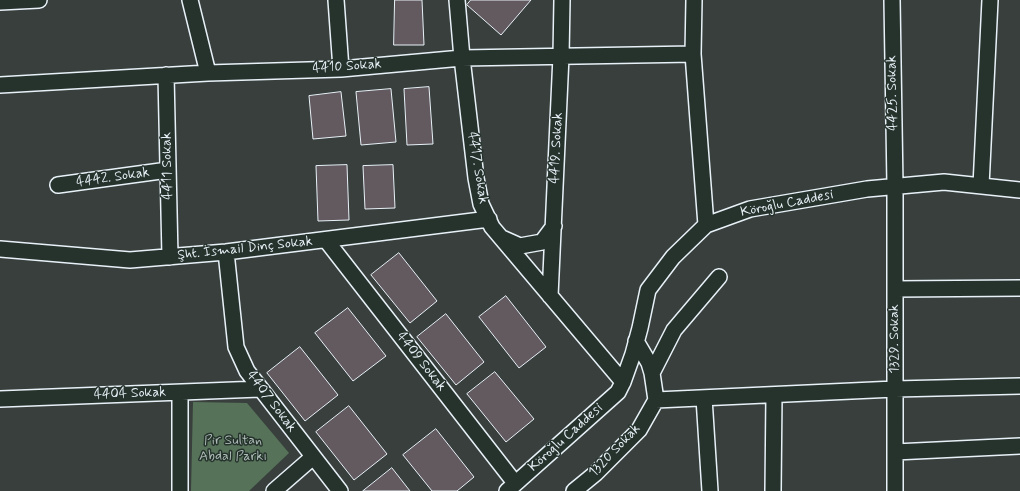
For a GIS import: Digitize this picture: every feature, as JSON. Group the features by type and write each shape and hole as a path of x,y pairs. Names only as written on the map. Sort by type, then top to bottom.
{"street":[{"path":"0,2 39,0"},
{"path":"190,0 208,73"},
{"path":"336,0 341,69"},
{"name":"4417. Sokak","path":"457,0 476,178 481,204 492,227 623,382"},
{"name":"4419. Sokak","path":"550,296 562,56 562,0"},
{"path":"694,0 693,54 706,225"},
{"name":"4425. Sokak","path":"892,0 895,186"},
{"path":"981,186 990,0"},
{"name":"4410 Sokak","path":"0,86 208,73 341,69 462,58 693,54"},
{"name":"4411 Sokak","path":"166,76 170,257"},
{"name":"4442. Sokak","path":"58,185 168,170"},
{"name":"Köroğlu Caddesi","path":"511,487 618,392 623,382 636,341 648,290 673,257 706,225 750,209 867,189 944,182 1020,190"},
{"name":"1329. Sokak","path":"895,186 895,491"},
{"name":"Şht. İsmail Dinç Sokak","path":"0,249 130,260 226,252 488,219"},
{"path":"502,238 520,246 542,242 554,226"},
{"name":"4409 Sokak","path":"326,240 511,487"},
{"name":"4407 Sokak","path":"226,252 236,347 246,372 340,491"},
{"path":"652,373 674,330 719,278"},
{"path":"895,289 1020,288"},
{"path":"636,341 652,373 656,400 895,389 1020,386"},
{"name":"4404 Sokak","path":"0,399 260,389"},
{"path":"180,393 180,491"},
{"path":"773,491 774,395"},
{"path":"704,398 710,491"},
{"name":"1320 Sokak","path":"574,491 596,473 639,430 656,400"},
{"path":"895,452 1020,446"},
{"path":"274,491 313,457"}],"green space":[{"name":"Pir Sultan Abdal Parkı","path":"193,402 247,403 289,453 249,491 191,491"}],"building":[{"path":"395,0 422,0 424,45 394,45"},
{"path":"471,0 531,0 501,35 467,5"},
{"path":"429,87 433,144 407,145 404,89"},
{"path":"391,89 396,142 361,145 356,92"},
{"path":"341,92 346,136 313,139 309,96"},
{"path":"347,165 349,220 318,221 316,166"},
{"path":"393,165 395,208 365,209 363,166"},
{"path":"399,253 437,301 410,323 371,275"},
{"path":"506,296 546,347 519,368 479,317"},
{"path":"348,308 386,356 353,381 315,333"},
{"path":"446,314 484,362 456,385 417,337"},
{"path":"300,347 338,395 305,421 267,373"},
{"path":"495,372 534,419 506,442 467,394"},
{"path":"349,406 387,454 354,480 316,432"},
{"path":"436,429 474,477 457,491 432,491 403,455"},
{"path":"392,468 410,491 363,491"}]}
